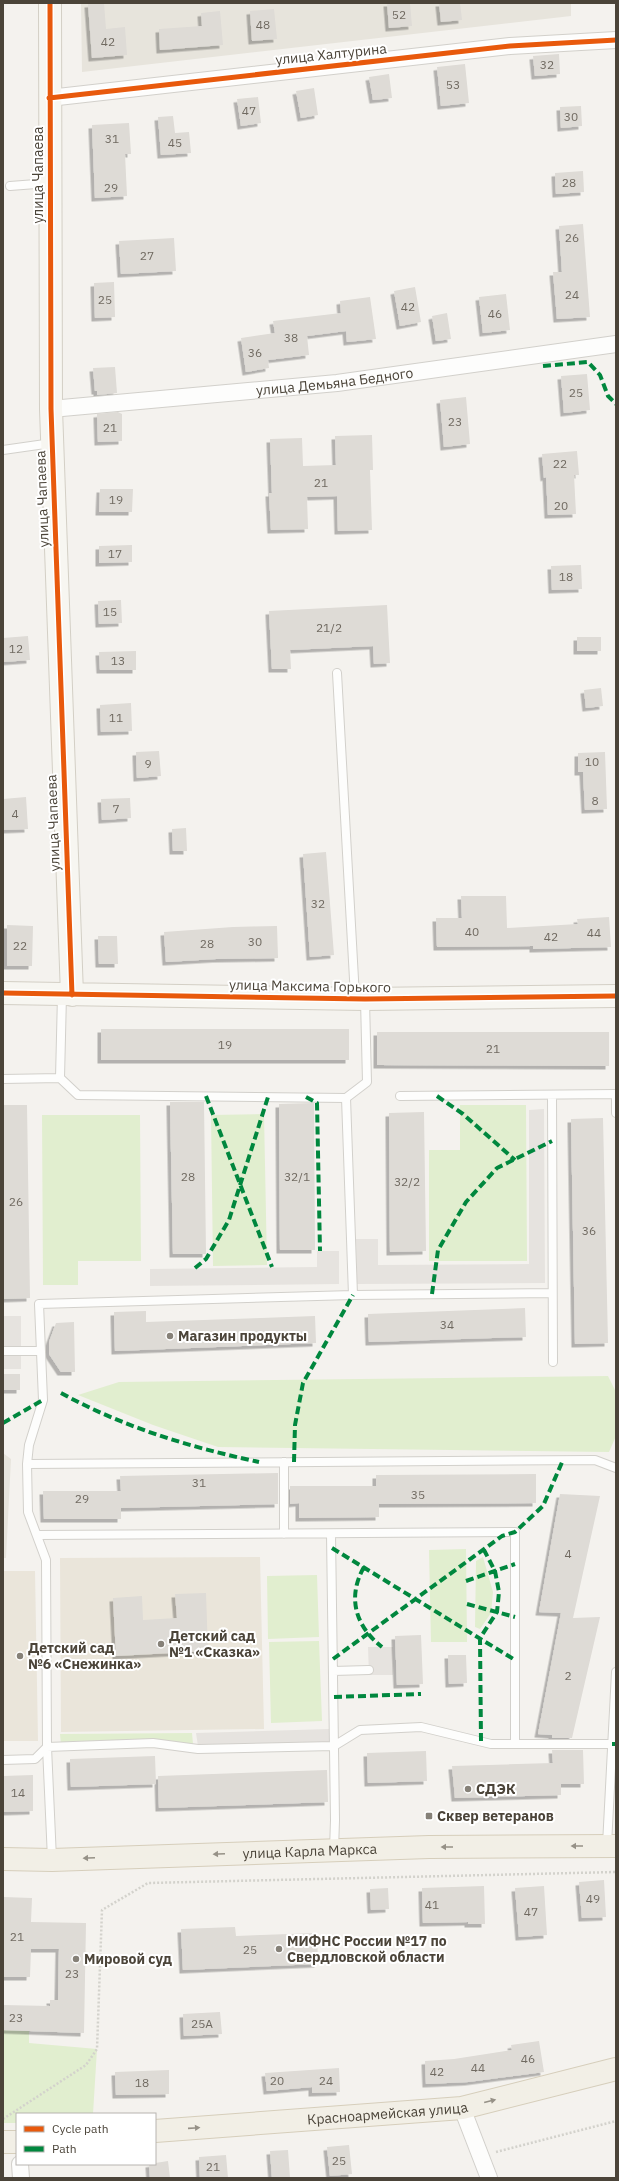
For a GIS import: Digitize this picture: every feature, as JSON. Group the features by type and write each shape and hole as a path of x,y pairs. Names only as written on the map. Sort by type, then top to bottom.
{"main road":[{"name":"улица Карла Маркса","path":"3,1859 52,1860 429,1847 611,1846"},
{"name":"Красноармейская улица","path":"156,2131 462,2108 616,2069"},
{"path":"3,2142 16,2142"}],"street":[{"name":"улица Чапаева","path":"50,3 49,98 51,409 67,994"},
{"name":"улица Халтурина","path":"49,98 510,46 616,40"},
{"name":"улица Демьяна Бедного","path":"51,409 337,383 616,344"},
{"name":"улица Максима Горького","path":"3,993 360,999 616,996"},
{"path":"462,2108 490,2178"},
{"path":"20,2165 21,2178"}],"lane":[{"path":"10,186 50,183"},
{"path":"3,450 52,443"},
{"path":"3,1079 60,1078 78,1095 346,1098 367,1082 337,673"},
{"path":"60,1078 67,994"},
{"path":"400,1096 552,1096 616,1094 616,1113"},
{"path":"552,1096 553,1362"},
{"path":"346,1098 353,1295"},
{"path":"52,1860 47,1748 46,1560 28,1512 27,1464 29,1445 43,1400 39,1304 353,1295 552,1293"},
{"path":"3,1351 40,1351"},
{"path":"27,1464 595,1460 616,1468"},
{"path":"284,1462 284,1534"},
{"path":"37,1535 515,1532 514,1744"},
{"path":"331,1534 334,1851"},
{"path":"333,1671 369,1670"},
{"path":"611,1846 612,1744 616,1672"},
{"path":"3,1760 35,1759 47,1748 153,1743 198,1750 334,1746 360,1730 421,1727 491,1744 612,1744"}],"path":[{"path":"3,2119 86,2065 97,2049 102,1910 148,1883 616,1872"},
{"path":"481,2156 616,2121"}],"shaded area":[{"path":"81,3 571,3 571,16 82,72"},
{"path":"544,1109 545,1283 357,1284 356,1239 378,1239 378,1265 529,1264 529,1110"},
{"path":"317,1251 339,1251 339,1284 150,1286 150,1269 317,1267"},
{"path":"3,1316 21,1316 21,1369 3,1369"},
{"path":"3,1453 11,1459 6,1558 3,1558"},
{"name":"Детский сад №1 «Сказка»","path":"260,1557 264,1729 61,1732 60,1558"},
{"name":"Детский сад №6 «Снежинка»","path":"3,1571 35,1571 38,1741 3,1741"},
{"path":"368,1647 393,1647 393,1675 369,1675"},
{"path":"329,1729 329,1743 198,1746 196,1733"}],"green space":[{"path":"460,1105 526,1105 527,1261 429,1261 429,1150 460,1150"},
{"path":"264,1114 267,1265 213,1266 211,1115"},
{"path":"42,1115 140,1115 141,1261 78,1261 78,1285 43,1285"},
{"path":"608,1376 616,1392 616,1436 609,1452 218,1447 153,1425 78,1395 119,1382"},
{"path":"466,1549 467,1642 431,1642 429,1550"},
{"path":"483,1557 493,1592 491,1613 480,1629 475,1627 476,1561"},
{"path":"317,1575 319,1637 268,1639 267,1576"},
{"path":"319,1641 322,1721 271,1723 269,1642"},
{"path":"192,1733 193,1744 190,1746 61,1745 60,1734"},
{"path":"3,2030 29,2031 29,2043 97,2049 93,2113 16,2113 16,2123 3,2123"}],"building":[{"path":"104,3 106,29 125,27 127,55 92,58 88,4"},
{"path":"387,3 410,3 412,26 389,28"},
{"path":"439,3 460,3 462,20 441,22"},
{"path":"274,9 277,39 252,41 250,11"},
{"path":"220,11 223,45 160,50 159,29 202,26 201,13"},
{"path":"559,54 560,74 535,76 533,56"},
{"path":"465,64 469,103 441,106 437,67"},
{"path":"389,74 392,98 373,100 369,77"},
{"path":"314,88 318,115 301,118 296,91"},
{"path":"258,97 261,123 241,126 237,99"},
{"path":"581,106 582,126 561,128 560,107"},
{"path":"173,116 175,133 189,132 191,153 161,155 158,117"},
{"path":"129,123 131,154 125,154 127,196 95,198 92,125"},
{"path":"583,171 584,192 556,194 555,173"},
{"path":"583,224 590,317 557,319 553,272 562,272 559,226"},
{"path":"174,238 176,271 121,274 119,241"},
{"path":"114,282 115,317 95,318 94,283"},
{"path":"415,287 421,322 400,326 394,291"},
{"path":"506,294 510,330 483,333 479,297"},
{"path":"370,297 376,339 347,342 346,331 307,336 309,355 268,360 269,368 246,372 241,338 275,333 273,321 341,313 340,301"},
{"path":"447,313 451,339 436,341 432,316"},
{"path":"115,367 117,393 97,395 97,391 95,391 93,368"},
{"path":"587,374 590,410 564,413 561,376"},
{"path":"466,397 470,444 444,447 440,400"},
{"path":"118,412 122,414 122,441 98,442 97,414"},
{"path":"372,435 373,470 370,470 372,530 338,531 337,496 307,497 308,529 271,530 269,493 272,493 270,439 302,438 303,466 336,465 335,436"},
{"path":"577,451 579,475 574,475 576,514 548,515 546,477 544,478 542,454"},
{"path":"100,489 133,489 132,512 99,512"},
{"path":"132,545 132,562 99,563 99,546"},
{"path":"581,565 582,589 552,590 551,566"},
{"path":"121,600 122,623 99,624 98,601"},
{"path":"387,605 390,663 374,664 373,646 290,650 291,669 272,669 269,611"},
{"path":"28,636 30,660 3,662 3,638"},
{"path":"577,637 601,637 601,651 577,651"},
{"path":"136,651 136,670 100,670 99,652"},
{"path":"601,688 603,706 586,708 584,690"},
{"path":"131,703 132,731 101,732 100,705"},
{"path":"159,751 161,776 137,778 136,752"},
{"path":"605,752 607,809 585,810 583,772 578,772 578,753"},
{"path":"26,797 28,829 4,830 3,799"},
{"path":"130,798 131,818 102,820 101,799"},
{"path":"186,828 187,851 173,851 172,829"},
{"path":"326,852 334,955 310,957 303,854"},
{"path":"461,896 506,896 507,928 578,924 577,919 609,917 611,947 533,949 533,946 437,947 436,918 462,918"},
{"path":"7,925 33,926 32,966 7,966"},
{"path":"277,926 278,958 216,959 166,962 164,932 233,927"},
{"path":"98,936 117,936 118,964 99,964"},
{"path":"101,1029 349,1029 349,1060 101,1060"},
{"path":"377,1032 609,1032 609,1066 377,1065"},
{"path":"170,1102 204,1102 206,1254 173,1254"},
{"path":"314,1103 315,1250 280,1250 279,1104"},
{"path":"3,1105 27,1105 30,1298 3,1299"},
{"path":"424,1112 426,1251 390,1252 389,1113"},
{"path":"603,1118 608,1343 575,1344 571,1119"},
{"path":"525,1308 526,1337 369,1342 368,1314"},
{"path":"146,1311 146,1322 315,1316 316,1343 115,1351 114,1312"},
{"path":"74,1322 75,1372 61,1372 49,1354 49,1342 56,1323"},
{"path":"3,1374 20,1374 20,1390 3,1390"},
{"path":"278,1473 278,1504 121,1508 121,1519 44,1519 43,1491 121,1491 120,1476"},
{"path":"536,1474 536,1503 379,1504 379,1517 299,1518 299,1503 290,1504 290,1486 376,1486 376,1475"},
{"path":"560,1494 600,1496 573,1618 600,1617 572,1738 552,1738 552,1735 538,1734 561,1613 539,1612"},
{"path":"206,1593 208,1651 116,1656 113,1598 142,1596 143,1620 177,1618 175,1594"},
{"path":"421,1635 423,1684 397,1685 395,1636"},
{"path":"448,1655 466,1655 467,1683 449,1684"},
{"path":"552,1750 583,1750 584,1784 561,1784 561,1795 455,1798 452,1766 553,1763"},
{"path":"426,1751 427,1781 368,1783 367,1753"},
{"path":"155,1756 156,1784 71,1787 70,1759"},
{"path":"327,1770 328,1802 159,1808 158,1776"},
{"path":"33,1775 33,1811 3,1812 3,1776"},
{"path":"604,1880 606,1917 582,1918 579,1882"},
{"path":"484,1886 485,1924 468,1924 468,1922 423,1923 422,1888"},
{"path":"544,1886 547,1935 519,1937 515,1888"},
{"path":"388,1888 389,1909 371,1910 370,1889"},
{"path":"3,1897 32,1898 31,1922 86,1923 84,2033 3,2030 3,2005 50,2006 50,2000 58,2000 59,1949 31,1949 30,1977 3,1977"},
{"path":"235,1927 236,1936 317,1933 318,1964 183,1970 181,1929"},
{"path":"220,2012 222,2034 184,2036 183,2014"},
{"path":"539,2041 544,2072 468,2082 426,2084 425,2061 454,2059 512,2050 511,2045"},
{"path":"339,2068 340,2092 312,2093 312,2087 267,2091 265,2073"},
{"path":"169,2070 169,2094 116,2095 115,2072"},
{"path":"349,2145 352,2174 330,2176 327,2147"},
{"path":"288,2150 290,2178 272,2178 270,2151"},
{"path":"226,2155 228,2178 200,2178 199,2157"},
{"path":"168,2161 170,2178 150,2178 149,2165 156,2165 156,2163"}],"marked path":[{"path":"543,366 588,362 600,375 608,396 616,404"},
{"path":"206,1096 272,1267"},
{"path":"437,1096 463,1114 515,1160"},
{"path":"195,1268 206,1259 229,1220 268,1097"},
{"path":"306,1097 317,1103 320,1251"},
{"path":"432,1294 438,1250 466,1202 497,1168 552,1141"},
{"path":"294,1462 295,1425 303,1383 353,1295"},
{"path":"61,1393 108,1416 157,1435 207,1450 259,1462"},
{"path":"3,1423 43,1400"},
{"path":"333,1659 502,1536 515,1532 543,1506 563,1460"},
{"path":"332,1548 515,1660"},
{"path":"481,1741 480,1638 497,1612 499,1592 495,1571 484,1550"},
{"path":"466,1581 515,1564"},
{"path":"364,1567 356,1589 356,1610 365,1630 382,1647"},
{"path":"467,1604 515,1617"},
{"path":"334,1697 421,1694"}],"cycle path":[{"path":"50,3 51,409 72,995"},
{"path":"49,98 510,46 616,40"},
{"path":"3,993 365,999 616,996"}],"place":[{"name":"Магазин продукты","path":"170,1336"},
{"name":"Детский сад №1 «Сказка»","path":"161,1644"},
{"name":"Детский сад №6 «Снежинка»","path":"20,1656"},
{"name":"СДЭК","path":"468,1789"},
{"name":"Сквер ветеранов","path":"429,1816"},
{"name":"МИФНС России №17 по Свердловской области","path":"279,1949"},
{"name":"Мировой суд","path":"76,1959"}]}
